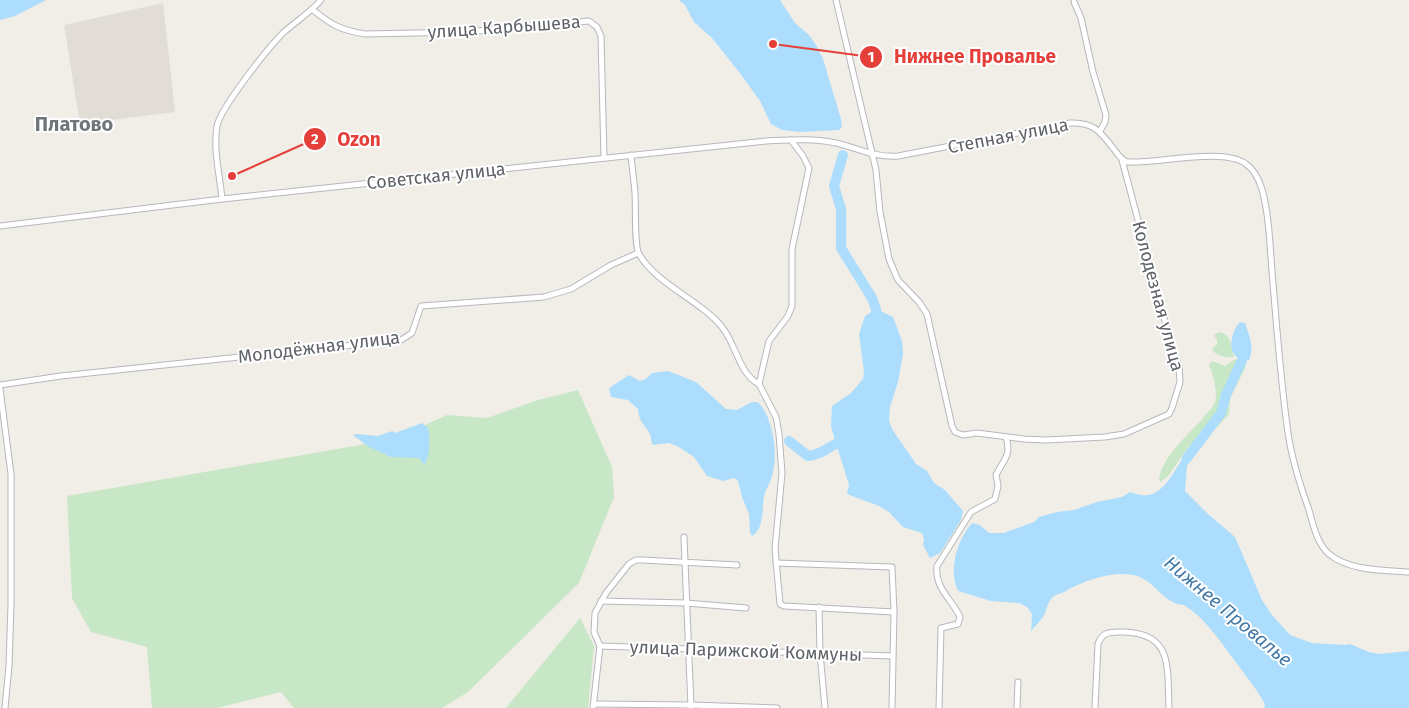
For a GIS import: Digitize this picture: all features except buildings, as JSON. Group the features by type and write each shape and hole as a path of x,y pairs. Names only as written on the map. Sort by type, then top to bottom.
{"street":[{"path":"222,199 216,141 220,117 282,34 313,10 321,0"},
{"path":"836,0 876,170 880,212 889,259 898,280 919,302 927,314 952,426 955,432 963,435 977,433 1006,438 1008,450 1004,463 996,475 998,486 995,499 971,512 937,566 936,572 941,588 960,617 958,624 941,628 939,708"},
{"path":"1074,2 1081,18 1093,72 1106,115 1105,122 1100,131 1122,160 1136,162 1217,157 1235,159 1246,164 1258,178 1264,201 1270,240 1281,377 1293,460 1316,531 1327,552 1345,563 1388,571 1409,572"},
{"name":"улица Карбышева","path":"313,10 335,26 351,32 365,34 465,32 589,21 597,26 601,36 604,158"},
{"name":"Степная улица","path":"872,154 898,156 1070,123 1086,124 1100,131"},
{"path":"760,384 769,341 788,316 793,297 792,249 809,168 791,140"},
{"name":"Советская улица","path":"0,226 222,199 631,155 791,140 836,143 872,154"},
{"path":"631,155 638,253 655,273 712,317 732,342 747,374 752,380 760,384 776,416 782,473 776,527 776,563 780,604 784,606 894,612"},
{"name":"Колодезная улица","path":"1006,438 1046,440 1114,436 1162,418 1169,414 1172,408 1180,382 1179,366 1169,336 1122,160"},
{"name":"Молодёжная улица","path":"0,385 61,376 401,340 412,333 421,306 515,300 551,295 572,289 611,265 638,253"},
{"path":"0,389 11,474 9,666 5,708"},
{"path":"684,537 691,706"},
{"path":"737,565 636,560 629,564 601,601 595,613 594,632 600,646 593,706 777,708"},
{"path":"776,563 892,567 894,612 892,708"},
{"path":"601,601 746,608"},
{"path":"819,607 820,653 825,708"},
{"path":"1094,708 1098,644 1101,637 1108,633 1134,632 1144,635 1160,645 1164,652 1167,666 1169,708"},
{"name":"улица Парижской Коммуны","path":"600,646 893,656"},
{"path":"1017,708 1018,682"}],"shaded area":[{"path":"163,3 175,112 80,124 64,25"}],"green space":[{"path":"1219,332 1224,333 1229,338 1234,357 1222,356 1212,350 1217,345 1214,335"},
{"path":"1235,359 1246,365 1230,399 1229,414 1202,443 1190,445 1168,476 1161,482 1159,480 1161,472 1170,455 1215,402 1215,388 1209,365 1212,361 1225,366"},
{"path":"578,390 612,467 614,497 579,583 468,692 442,708 294,708 281,692 217,708 152,708 147,647 91,632 72,598 67,496 394,439 447,415 487,418 538,400"},
{"path":"580,618 594,646 588,708 506,708"}],"water":[{"path":"0,0 46,0 15,16 0,20"},
{"path":"679,0 780,0 795,23 809,35 823,59 842,127 839,130 800,132 782,130 771,124 760,101 739,72 712,38 694,22 685,5"},
{"path":"876,309 893,317 902,341 903,354 898,382 890,407 889,420 892,429 916,464 927,471 934,483 945,490 963,511 961,520 940,553 930,558 923,545 922,533 903,527 889,512 879,506 847,494 849,485 831,427 832,406 851,393 863,379 864,371 859,334 865,316"},
{"path":"1240,322 1245,323 1251,342 1249,360 1236,356 1231,346 1233,333"},
{"path":"668,371 696,382 726,409 737,410 752,402 758,402 768,418 774,439 775,460 765,495 761,524 752,536 749,514 738,481 734,478 723,481 707,476 694,457 677,446 669,443 653,445 650,433 640,419 638,409 628,400 611,397 609,388 629,375 640,381 646,379 652,373"},
{"path":"422,423 429,431 429,453 424,465 419,458 390,457 369,447 353,435 378,436 392,431 395,433"},
{"path":"1190,447 1194,447 1195,451 1187,466 1185,491 1235,537 1262,600 1272,615 1290,635 1312,643 1350,644 1379,654 1409,651 1409,708 1264,708 1265,704 1257,691 1204,621 1184,605 1169,600 1147,581 1138,576 1116,574 1105,576 1082,583 1055,595 1049,601 1043,617 1031,631 1032,614 1027,607 1019,603 991,601 958,591 955,583 954,565 958,546 972,523 980,525 989,533 1004,533 1034,522 1039,517 1122,497 1130,492 1150,495 1164,486"}],"waterway":[{"name":"Нижнее Провалье","path":"843,155 834,186 841,209 841,248 872,298 876,309 876,323"},
{"path":"1187,458 1221,413 1226,395 1242,360 1245,348"},
{"path":"789,441 808,456 819,453 848,439"}],"place":[{"name":"Нижнее Провалье","path":"773,44"},
{"name":"Ozon","path":"232,176"}],"district":[{"name":"Платово","path":"74,124"}]}
